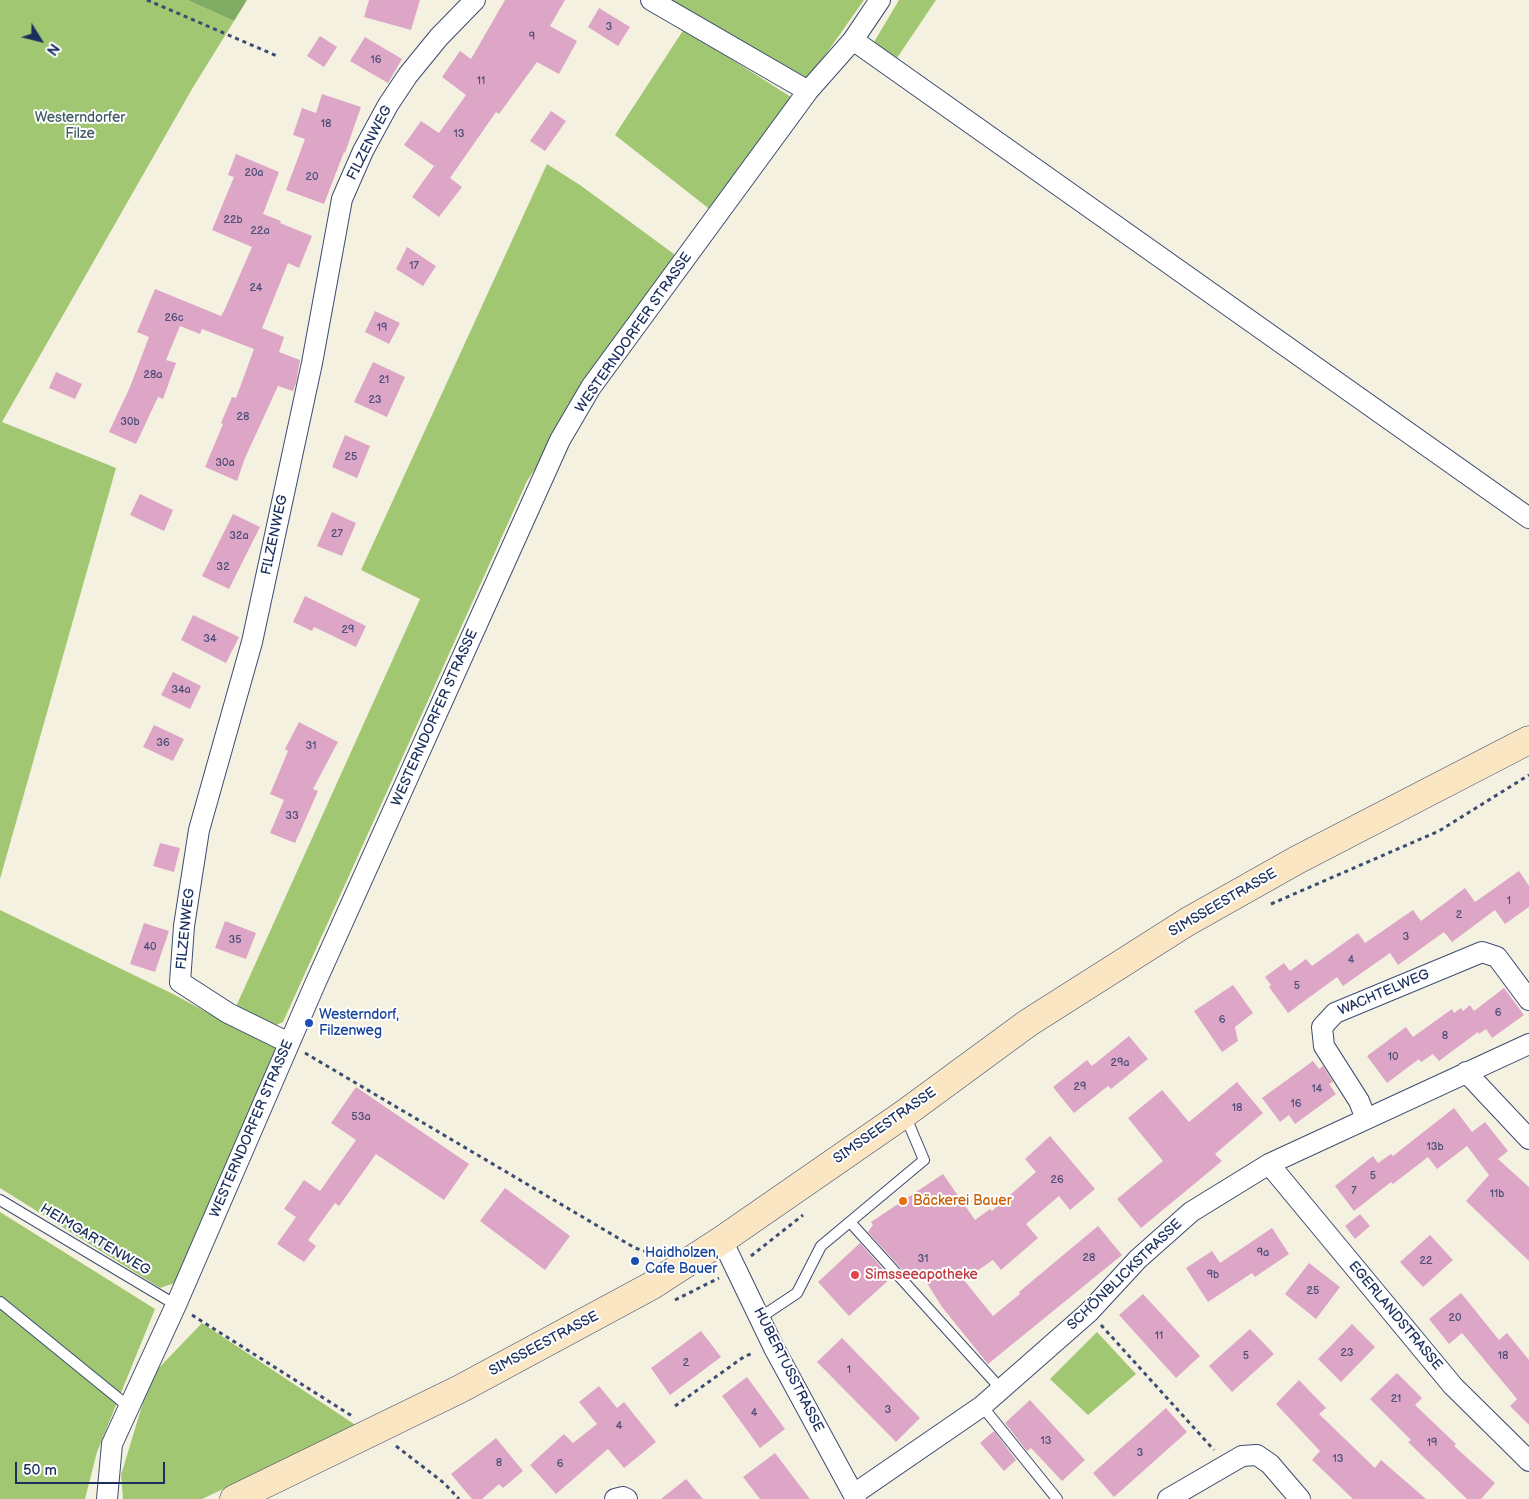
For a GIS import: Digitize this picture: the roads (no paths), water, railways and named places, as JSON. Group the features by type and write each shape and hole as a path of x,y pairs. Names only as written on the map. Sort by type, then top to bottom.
{"main road":[{"name":"SIMSSEESTRASSE","path":"234,1499 460,1389 614,1307 688,1263 722,1240 904,1114 1028,1023 1187,922 1297,860 1529,740"}],"street":[{"name":"FILZENWEG","path":"289,1043 228,1013 180,982 184,926 198,830 252,642 312,363 342,199 363,151 388,105 408,75 439,37 475,0"},
{"path":"652,0 808,91"},
{"name":"WESTERNDORFER STRASSE","path":"107,1499 112,1444 176,1305 289,1043 560,440 592,388 808,91 853,40 880,0"},
{"path":"853,40 1529,518"},
{"name":"WACHTELWEG","path":"1366,1119 1359,1101 1324,1046 1322,1027 1334,1013 1482,952 1498,957 1529,1000"},
{"name":"SCHÖNBLICKSTRASSE","path":"855,1496 982,1406 1089,1312 1138,1259 1191,1212 1269,1164 1529,1044"},
{"path":"1466,1072 1529,1139"},
{"name":"EGERLANDSTRASSE","path":"1269,1164 1452,1386 1529,1461"},
{"name":"HUBERTUSSTRASSE","path":"722,1240 761,1317 774,1348 855,1496"},
{"path":"1168,1499 1242,1456 1257,1455 1270,1464 1300,1499"},
{"path":"615,1499 623,1497 627,1499"}],"lane":[{"path":"761,1317 797,1293 822,1246 924,1160 904,1114"},
{"name":"HEIMGARTENWEG","path":"0,1200 176,1305"},
{"path":"850,1222 1001,1389"},
{"path":"0,1302 129,1407"},
{"path":"982,1406 1057,1499"}],"place":[{"name":"Westerndorf, Filzenweg","path":"309,1023"},
{"name":"Bäckerei Bauer","path":"903,1201"},
{"name":"Haidholzen, Cafe Bauer","path":"635,1261"},
{"name":"Simsseeapotheke","path":"855,1275"}],"park label":[{"name":"Westerndorfer Filze","path":"80,126"}]}
